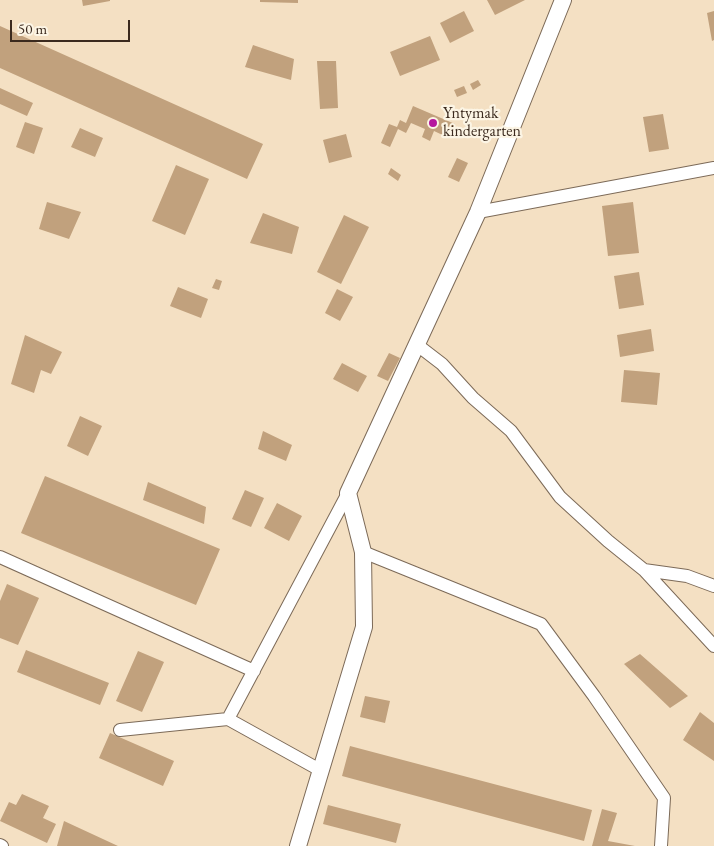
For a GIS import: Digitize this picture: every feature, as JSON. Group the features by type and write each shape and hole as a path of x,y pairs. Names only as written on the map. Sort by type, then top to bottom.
{"street":[{"path":"228,719 348,493 478,212 563,0"},
{"path":"478,212 714,168"},
{"path":"416,344 442,364 473,398 511,431 560,497 644,570 714,646"},
{"path":"298,846 364,627 363,552 348,493"},
{"path":"363,552 541,624 594,696 664,798 661,845"},
{"path":"0,557 254,671"},
{"path":"644,570 687,576 714,586"},
{"path":"120,730 228,719 320,770"}],"building":[{"path":"82,0 110,0 110,1 83,6"},
{"path":"260,0 298,0 298,3 260,2"},
{"path":"487,0 525,0 495,15"},
{"path":"464,11 474,31 450,43 440,23"},
{"path":"714,11 714,40 712,41 707,13"},
{"path":"0,26 263,144 247,179 0,68"},
{"path":"430,36 440,60 400,76 390,52"},
{"path":"253,45 294,59 291,80 245,67"},
{"path":"317,61 336,61 338,108 320,109"},
{"path":"478,80 481,85 473,90 470,84"},
{"path":"464,86 467,93 457,97 454,90"},
{"path":"0,88 33,103 27,116 0,104"},
{"path":"413,106 455,124 449,138 434,131 430,141 422,137 425,129 411,123 406,133 398,129 390,147 381,143 389,124 397,127 400,120 406,123"},
{"path":"663,114 669,149 649,152 643,117"},
{"path":"25,122 43,128 34,154 16,147"},
{"path":"80,128 103,138 95,157 71,147"},
{"path":"346,134 352,157 329,163 323,140"},
{"path":"457,158 468,163 459,182 448,177"},
{"path":"176,165 209,179 185,235 152,221"},
{"path":"391,168 401,175 398,181 388,174"},
{"path":"47,202 81,212 69,239 39,229"},
{"path":"633,202 639,253 608,256 602,206"},
{"path":"263,213 299,227 292,254 250,243"},
{"path":"344,215 369,227 341,284 317,272"},
{"path":"639,272 644,305 619,309 614,276"},
{"path":"216,279 222,281 219,290 212,288"},
{"path":"178,287 208,299 201,318 170,306"},
{"path":"337,289 353,297 340,321 325,313"},
{"path":"651,329 654,351 620,357 617,335"},
{"path":"25,335 62,352 51,374 41,370 34,393 11,384"},
{"path":"389,353 400,358 388,381 377,376"},
{"path":"342,363 367,376 358,392 333,379"},
{"path":"624,370 660,373 657,405 621,402"},
{"path":"80,416 102,426 88,456 67,446"},
{"path":"263,431 292,445 286,461 258,449"},
{"path":"45,476 220,549 196,605 21,533"},
{"path":"148,482 206,507 204,524 143,500"},
{"path":"245,490 264,498 251,527 232,519"},
{"path":"277,503 302,516 289,541 264,528"},
{"path":"7,584 39,598 18,645 0,638 0,601"},
{"path":"26,650 109,683 100,705 17,672"},
{"path":"138,651 164,662 142,712 116,701"},
{"path":"640,654 688,696 670,708 624,664"},
{"path":"365,696 390,701 385,723 360,717"},
{"path":"700,712 714,723 714,761 683,740"},
{"path":"110,733 174,761 163,786 99,758"},
{"path":"350,746 592,810 584,841 342,776"},
{"path":"22,794 49,806 43,818 56,824 47,843 0,821 9,802 16,805"},
{"path":"328,805 401,824 396,843 323,824"},
{"path":"602,809 617,813 608,841 635,846 592,846"},
{"path":"64,821 118,846 57,846"}],"place":[{"name":"Yntymak kindergarten","path":"433,123"}]}
